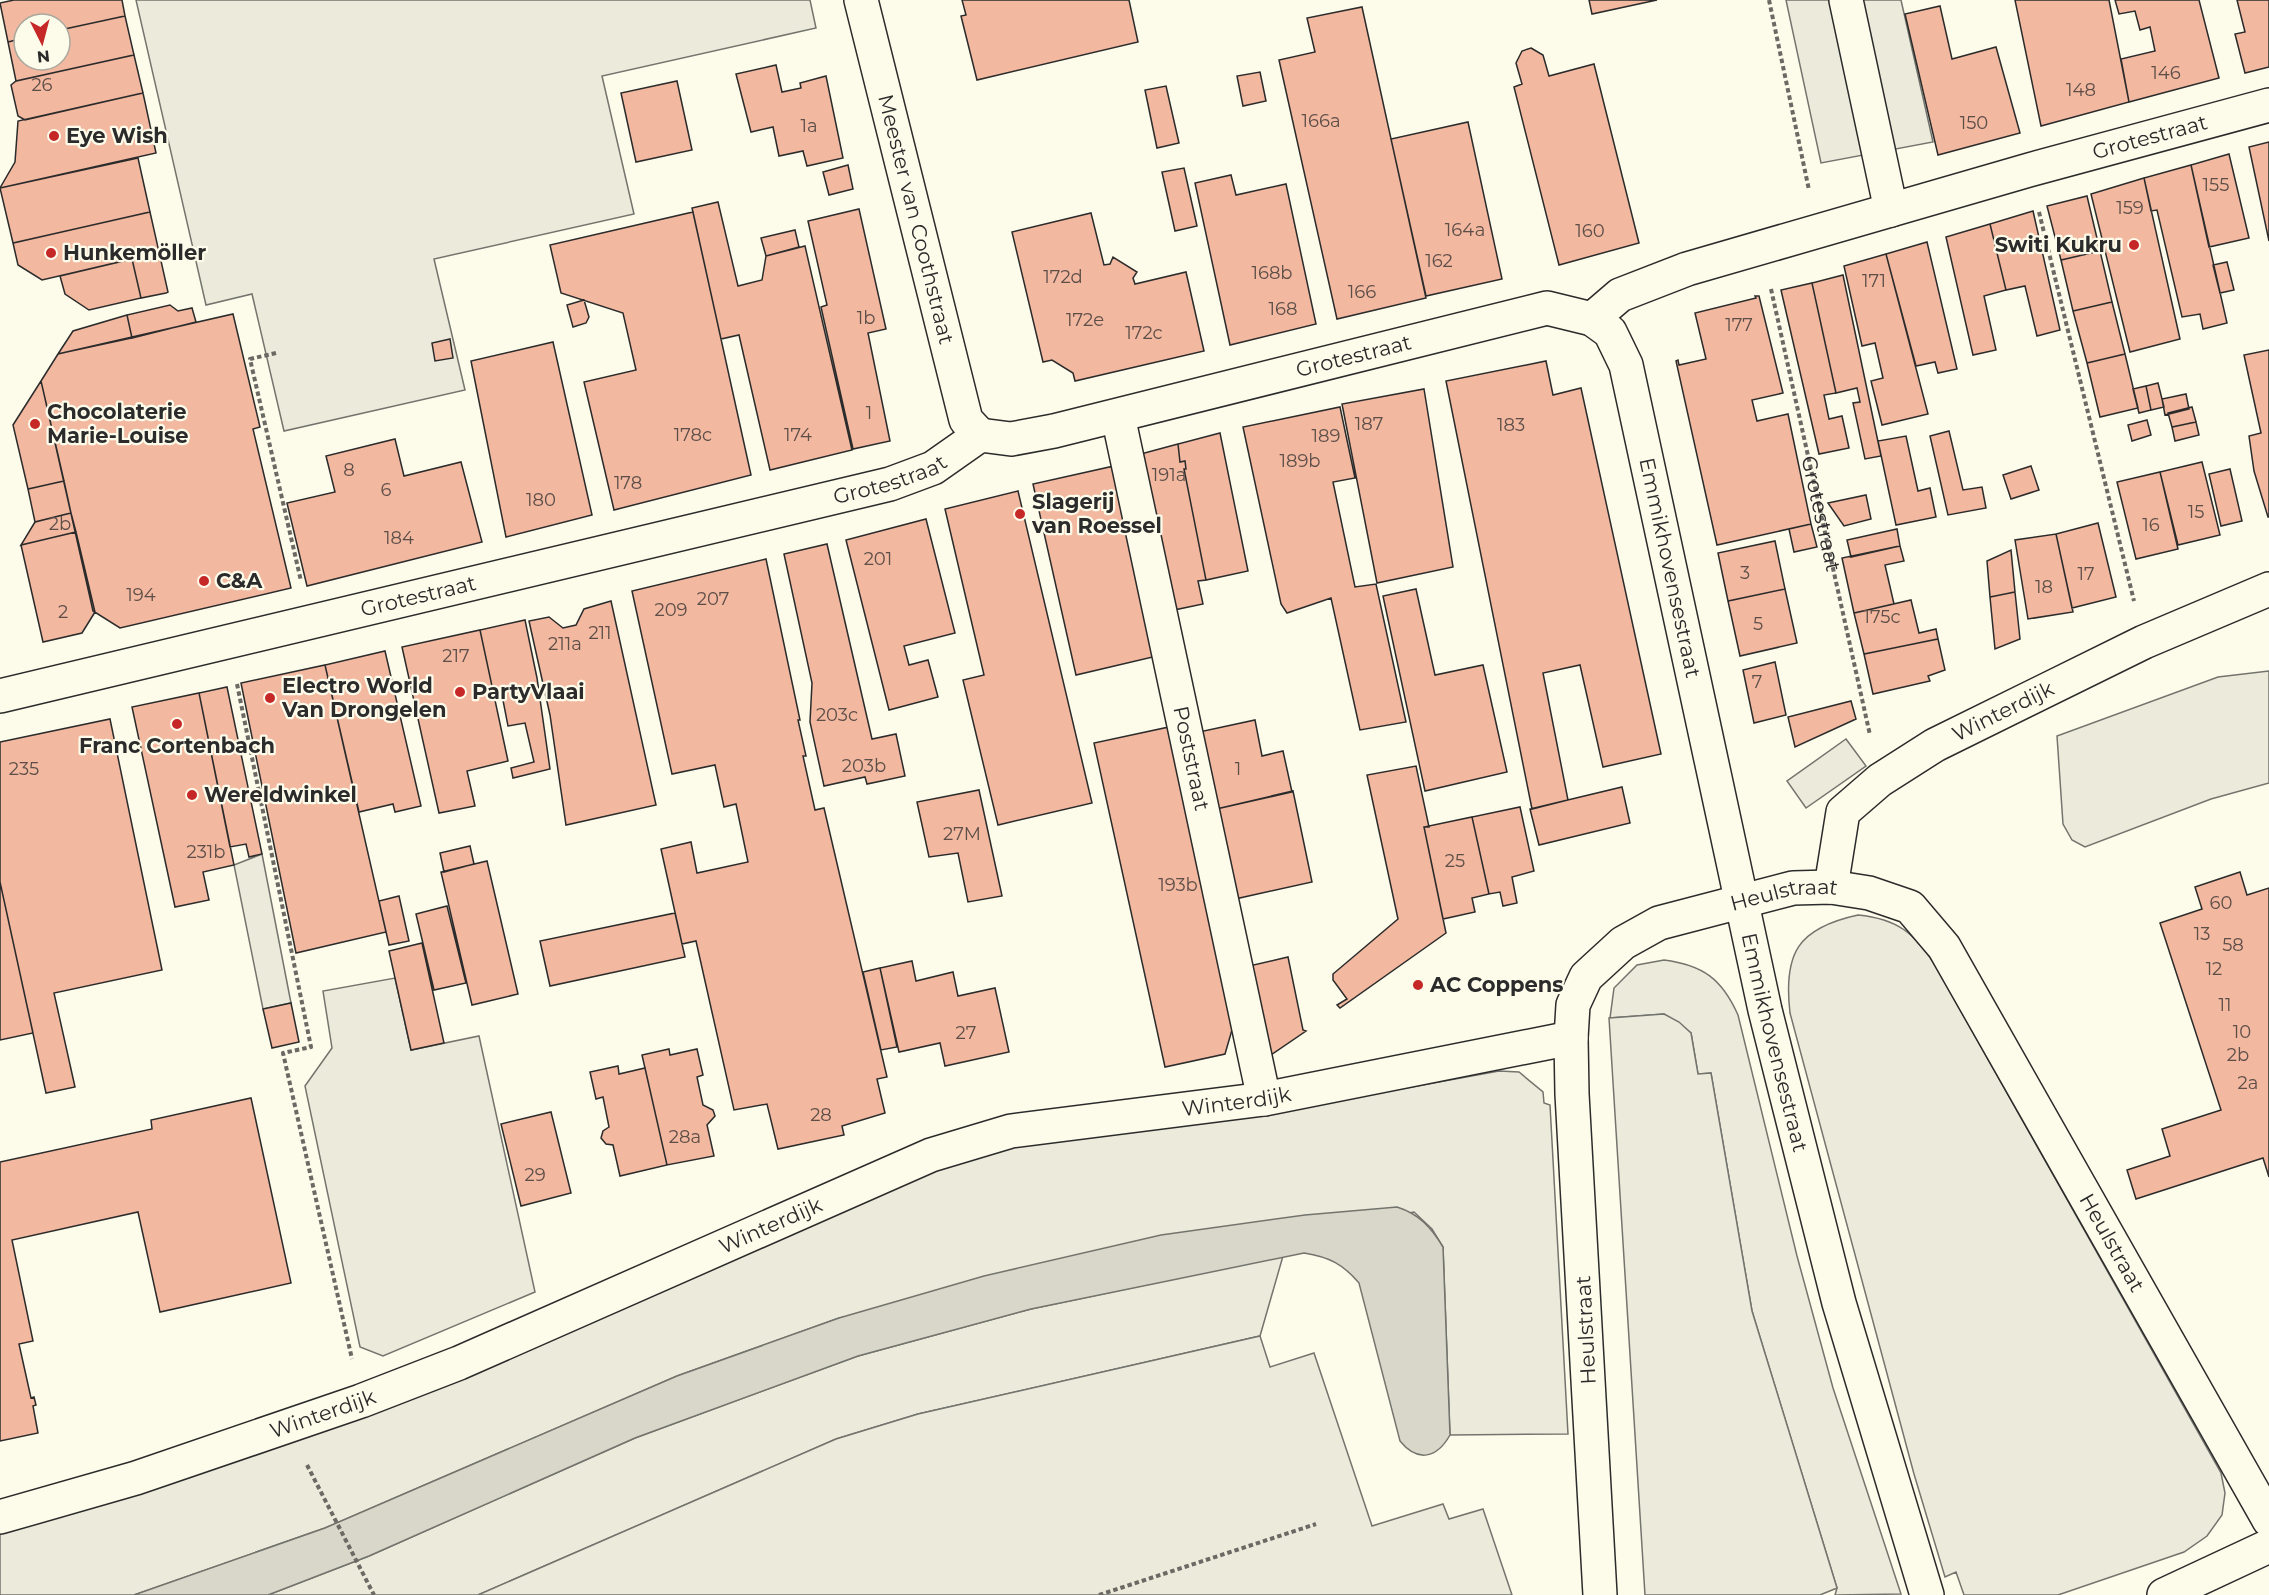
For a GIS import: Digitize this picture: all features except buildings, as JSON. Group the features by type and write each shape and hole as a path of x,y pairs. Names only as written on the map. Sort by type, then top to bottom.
{"street":[{"name":"Meester van Coothstraat","path":"861,0 966,420 980,435"},
{"path":"1845,0 1892,210"},
{"name":"Grotestraat","path":"17,684 228,642 890,484 933,468 980,435 1011,439 1118,416 1547,308 1592,319 1620,296 1687,269 2029,170 2269,105"},
{"name":"Emmikhovensestraat","path":"1592,319 1610,332 1626,365 1740,901 1839,1303 1927,1595"},
{"name":"Poststraat","path":"1118,416 1264,1099"},
{"name":"Winterdijk","path":"1831,887 1843,812 1880,780 1935,745 2144,642 2261,598"},
{"name":"Heulstraat","path":"1600,1595 1570,1038 1573,1005 1586,977 1623,943 1659,922 1793,888 1831,887 1869,893 1910,907 1944,947 2269,1520"},
{"name":"Winterdijk","path":"0,1517 136,1478 361,1401 470,1359 931,1155 1011,1131 1264,1099 1570,1038"},
{"path":"2163,1595 2269,1546"}],"path":[{"path":"1769,0 1817,232"},
{"path":"2029,170 2144,642"},
{"name":"Grotestraat","path":"1762,247 1880,780"},
{"path":"276,353 250,359 311,622"},
{"path":"228,642 311,1047 283,1053 361,1401"},
{"path":"318,1487 374,1595"},
{"path":"1099,1595 1316,1524"}],"shaded area":[{"path":"136,0 810,0 816,28 602,76 634,214 434,259 465,390 284,431 252,294 206,305"},
{"path":"1786,0 1901,0 1933,142 1821,163"},
{"path":"2269,671 2269,783 2211,799 2085,847 2072,840 2063,824 2057,736 2218,677"},
{"path":"1846,739 1866,766 1806,808 1787,781"},
{"path":"262,854 291,1003 263,1009 234,865"},
{"path":"1858,915 1884,920 1904,930 1920,944 1935,965 2221,1473 2225,1493 2222,1515 2207,1536 2184,1552 2058,1595 1964,1595 1956,1572 1945,1577 1914,1474 1790,1013 1789,974 1799,946 1821,927"},
{"path":"1664,960 1690,966 1710,976 1725,992 1738,1015 1797,1256 1833,1388 1901,1594 1835,1595 1837,1588 1752,1311 1711,1073 1698,1074 1691,1033 1664,1014 1610,1018 1614,988 1637,965"},
{"path":"395,978 411,1050 479,1036 535,1292 383,1356 360,1347 305,1086 332,1048 323,991"},
{"path":"1664,1014 1679,1022 1691,1033 1698,1074 1711,1073 1752,1311 1837,1588 1820,1595 1645,1595 1609,1018"},
{"path":"1499,1071 1519,1072 1543,1092 1544,1103 1550,1105 1568,1434 1450,1435 1443,1247 1432,1229 1414,1212 839,1318 677,1376 325,1528 134,1595 0,1595 0,1532 929,1171 1010,1145 1137,1130 1373,1094"},
{"path":"1397,1207 1412,1213 1424,1222 1443,1247 1450,1435 1439,1449 1427,1455 1414,1453 1400,1441 1359,1283 1335,1262 1304,1253 1031,1309 858,1356 635,1438 369,1556 268,1595 134,1595 325,1528 677,1376 839,1318 984,1276 1161,1235 1305,1215"},
{"path":"1283,1256 1260,1336 918,1414 836,1439 478,1595 268,1595 369,1556 635,1438 858,1356 1031,1309"},
{"path":"1260,1336 1270,1367 1314,1353 1372,1526 1443,1504 1449,1519 1483,1509 1512,1595 478,1595 836,1439 918,1414"}],"place":[{"name":"Eye Wish","path":"54,136"},
{"name":"Switi Kukru","path":"2134,245"},
{"name":"Hunkemöller","path":"51,253"},
{"name":"Chocolaterie Marie-Louise","path":"35,424"},
{"name":"Slagerij van Roessel","path":"1020,514"},
{"name":"C&A","path":"204,581"},
{"name":"PartyVlaai","path":"460,692"},
{"name":"Electro World Van Drongelen","path":"270,698"},
{"name":"Franc Cortenbach","path":"177,724"},
{"name":"Wereldwinkel","path":"192,795"},
{"name":"AC Coppens","path":"1418,985"}]}
